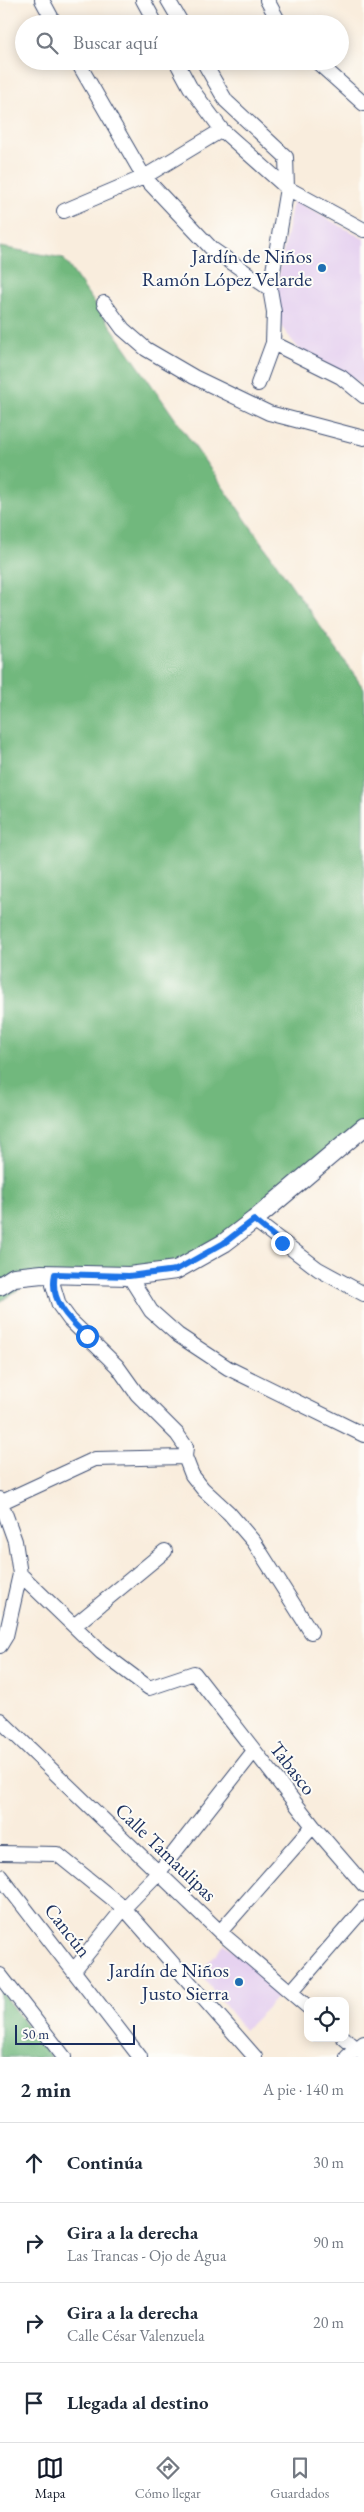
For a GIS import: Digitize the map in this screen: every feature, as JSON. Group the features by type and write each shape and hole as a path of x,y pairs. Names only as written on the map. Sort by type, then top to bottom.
{"street":[{"path":"42,0 50,15"},
{"path":"143,0 151,15"},
{"path":"168,0 177,15"},
{"path":"267,0 275,15"},
{"path":"82,70 144,177 212,249 270,289"},
{"path":"181,70 190,87 222,130 287,188 364,230"},
{"path":"208,70 226,101 286,157 287,188 270,289 274,312 273,343 258,384"},
{"path":"326,70 364,104"},
{"path":"206,108 226,101"},
{"path":"64,211 144,177 222,130"},
{"path":"104,303 123,329 146,350 194,377 269,413 364,438"},
{"path":"273,343 341,377 364,396"},
{"path":"0,1286 14,1276 55,1274 129,1276 176,1270 224,1243 364,1127"},
{"path":"254,1220 318,1269 364,1294"},
{"path":"55,1274 53,1285 59,1305 70,1320 117,1366 137,1394 177,1434 186,1447 185,1457 192,1475 254,1542 311,1632"},
{"path":"129,1276 151,1311 178,1335 228,1368 364,1435"},
{"path":"0,1646 6,1636 20,1574 15,1541 0,1501 96,1459 185,1457"},
{"path":"20,1574 74,1626 165,1551"},
{"name":"Tabasco","path":"74,1626 101,1652 149,1688 194,1673 313,1826 364,1885"},
{"name":"Calle Tamaulipas","path":"0,1720 220,1932 304,2004"},
{"path":"74,1970 124,1908 159,1872 254,1751"},
{"path":"220,1932 313,1826"},
{"path":"0,1854 57,1854 124,1908 256,2057"},
{"name":"Cancún","path":"0,1876 140,2057"},
{"path":"290,1992 364,1908"},
{"path":"0,1975 64,2057"},
{"path":"348,2042 358,2051"}],"shaded area":[{"name":"Jardín de Niños Ramón López Velarde","path":"293,200 364,239 364,385 298,348 280,325 275,296"},
{"name":"Jardín de Niños Justo Sierra","path":"225,1944 283,1992 244,2030 199,1972"}],"green space":[{"path":"0,247 63,258 364,689 364,1131 184,1265 38,1276 0,1302"},
{"path":"0,1991 51,2057 0,2057"}],"place":[{"name":"Jardín de Niños Ramón López Velarde","path":"322,268"},
{"name":"Jardín de Niños Justo Sierra","path":"239,1982"}],"route":[{"path":"87,1336 70,1320 59,1305 53,1285 55,1274 129,1276 176,1270 224,1243 254,1220 282,1243"}]}
